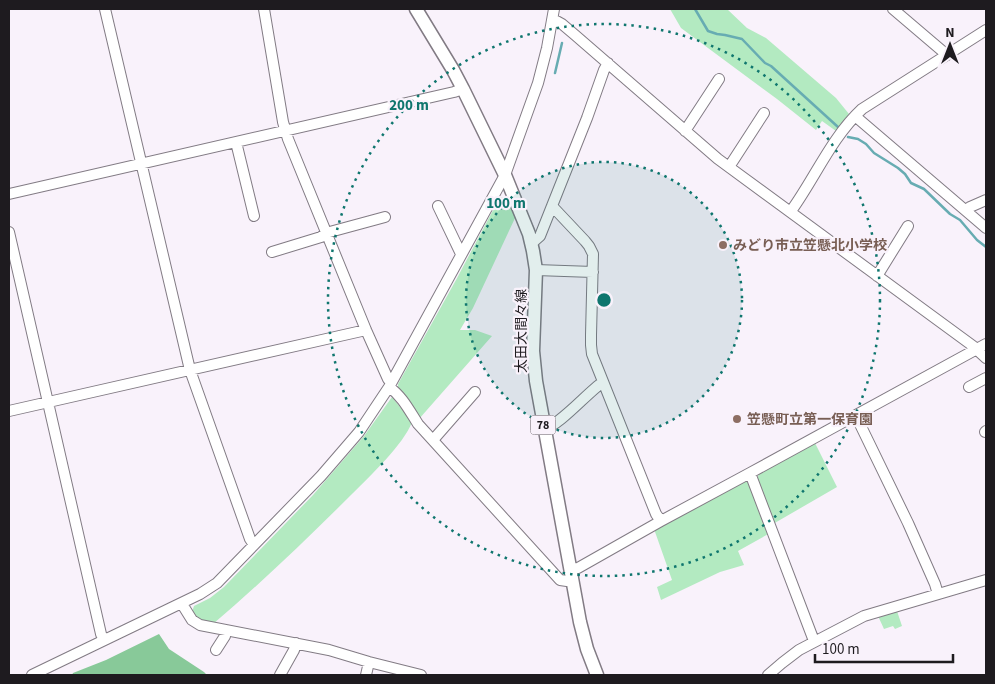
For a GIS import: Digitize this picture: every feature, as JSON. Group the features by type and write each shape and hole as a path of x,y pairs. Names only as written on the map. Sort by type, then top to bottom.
{"main road":[{"name":"太田大間々線","path":"416,9 463,89 505,175 532,243 536,270 533,351 536,381 583,636 597,675"}],"street":[{"path":"105,9 190,370 250,539 254,545"},
{"path":"264,9 285,131 390,384 409,408 418,424 560,580 567,581 578,568 660,521 982,347"},
{"path":"893,9 947,55"},
{"path":"554,14 685,131 729,167 877,276 982,347 986,358"},
{"path":"32,675 182,604 217,583 321,476 359,432 390,384 505,175 538,83 554,14"},
{"path":"791,211 836,140 855,116 986,30"},
{"path":"532,243 540,236 608,63"},
{"path":"685,131 719,80"},
{"path":"9,194 463,89"},
{"path":"729,167 764,113"},
{"path":"855,116 986,228"},
{"path":"236,142 254,216"},
{"path":"966,210 986,200"},
{"path":"438,206 461,254"},
{"path":"552,206 585,241 593,254 592,354 660,521"},
{"path":"272,252 321,237 326,233 385,217"},
{"path":"877,276 908,226"},
{"path":"9,232 101,634 104,640"},
{"path":"536,270 593,272"},
{"path":"9,411 366,330"},
{"path":"969,387 986,378"},
{"path":"544,429 554,426 603,382"},
{"path":"433,440 475,392"},
{"path":"856,416 908,523 938,594"},
{"path":"750,473 814,641"},
{"path":"768,675 790,656 814,641 864,616 986,580"},
{"path":"182,604 196,623 336,652 421,675"},
{"path":"216,650 225,636 226,630"},
{"path":"280,675 296,643"},
{"path":"366,675 370,662"}],"green space":[{"path":"670,9 727,9 747,28 766,38 836,98 849,114 836,131 822,121 816,130 681,28"},
{"path":"500,197 509,198 516,216 473,308 460,330 475,330 492,336 419,419 413,406 398,388 398,384"},
{"path":"392,397 412,422 402,440 385,460 301,544 213,624 198,620 192,612 194,606 210,598 224,587 313,495 364,436"},
{"path":"815,443 837,487 773,524 757,480 759,473"},
{"path":"747,479 770,533 738,551 744,565 720,572 661,600 657,587 672,580 654,529"},
{"path":"897,611 902,626 895,629 893,626 884,629 878,616"},
{"path":"159,634 169,649 207,675 72,675 73,673 106,660"}],"waterway":[{"path":"695,9 708,31 742,39 765,63 771,66 838,127"},
{"path":"555,73 562,43"},
{"path":"848,137 858,139 866,144 874,153 898,168 911,183 924,189 950,214 960,220 977,240 986,247"}],"place":[{"name":"みどり市立笠懸北小学校","path":"723,245"},
{"name":"笠懸町立第一保育園","path":"737,419"}]}
